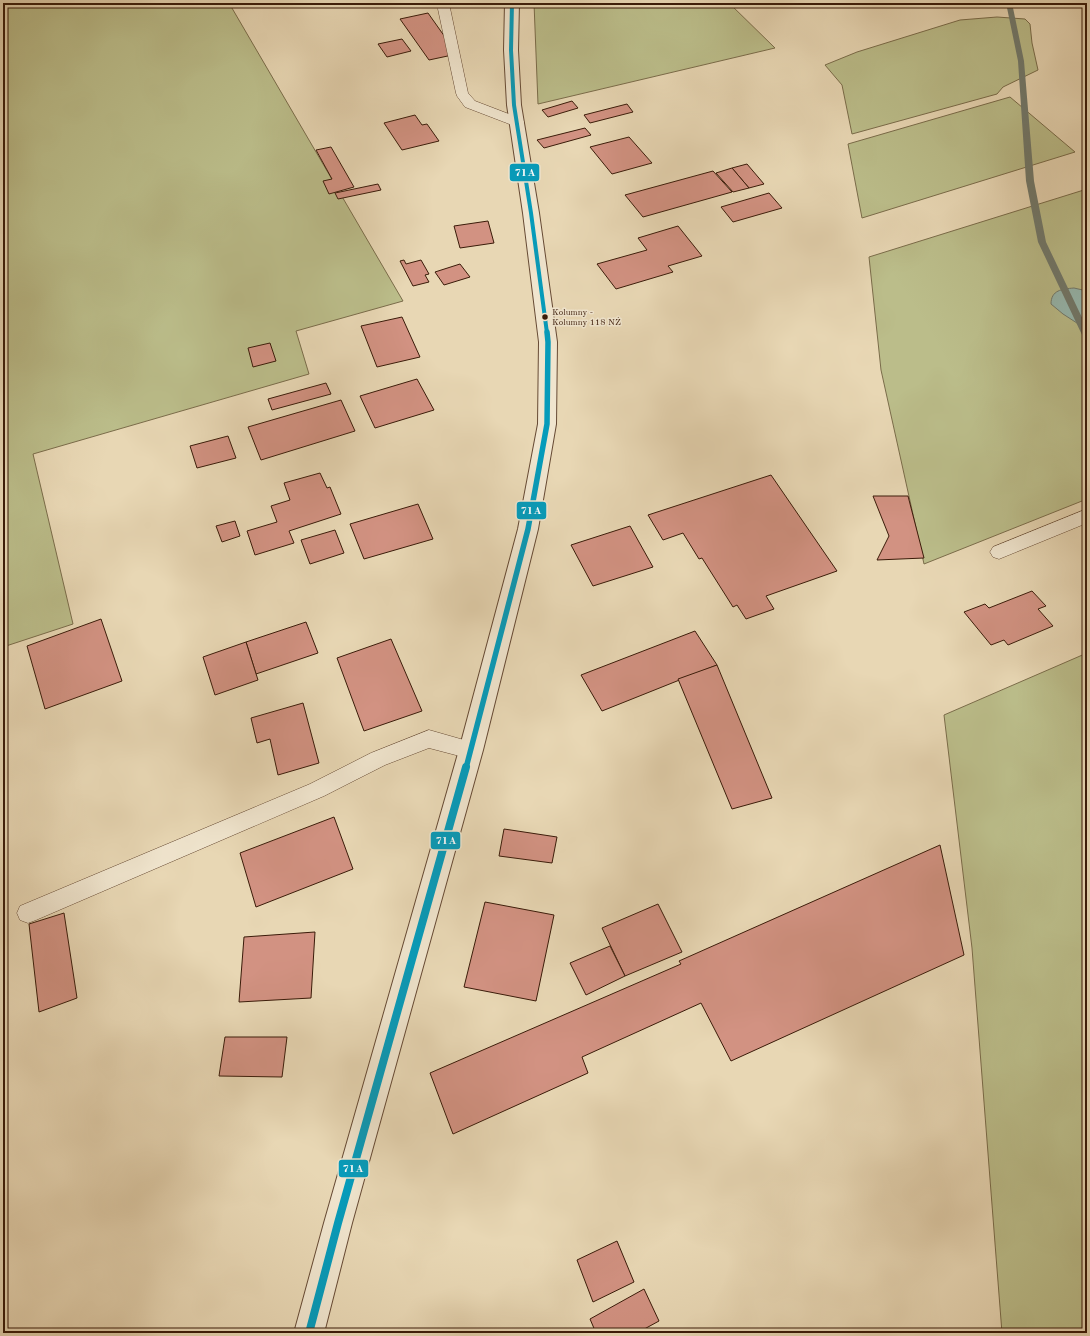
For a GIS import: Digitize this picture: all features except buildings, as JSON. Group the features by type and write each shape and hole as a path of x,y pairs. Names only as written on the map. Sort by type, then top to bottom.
{"street":[{"path":"309,1333 340,1215 471,750 528,529 547,424 548,342 517,122 511,50 512,3"}],"lane":[{"path":"443,5 462,93 470,104 517,122"},
{"path":"999,552 1087,516"},
{"path":"28,913 317,790 378,759 429,739 471,750"}],"green space":[{"path":"3,3 229,3 403,301 296,331 309,374 33,454 73,624 3,647"},
{"path":"534,3 729,3 775,48 538,104"},
{"path":"997,17 1025,19 1030,24 1032,43 1038,70 1003,87 997,94 852,134 842,85 825,65 857,52 960,20"},
{"path":"1010,97 1075,152 862,218 848,144"},
{"path":"1087,189 1087,499 924,564 881,370 869,257"},
{"path":"1087,653 1087,1333 1002,1333 972,948 944,715"}],"water":[{"path":"1074,288 1087,291 1087,323 1080,325 1051,304 1051,299 1055,293 1061,290"}],"waterway":[{"path":"1009,3 1021,61 1030,181 1042,242 1087,337"}],"transit line":[{"name":"71A","path":"309,1333 338,1223 471,750 528,529 547,424 548,342 531,213 514,105 511,50 512,3"}],"place":[{"name":"Kolumny - Kolumny 118 NŻ","path":"545,317"}]}
